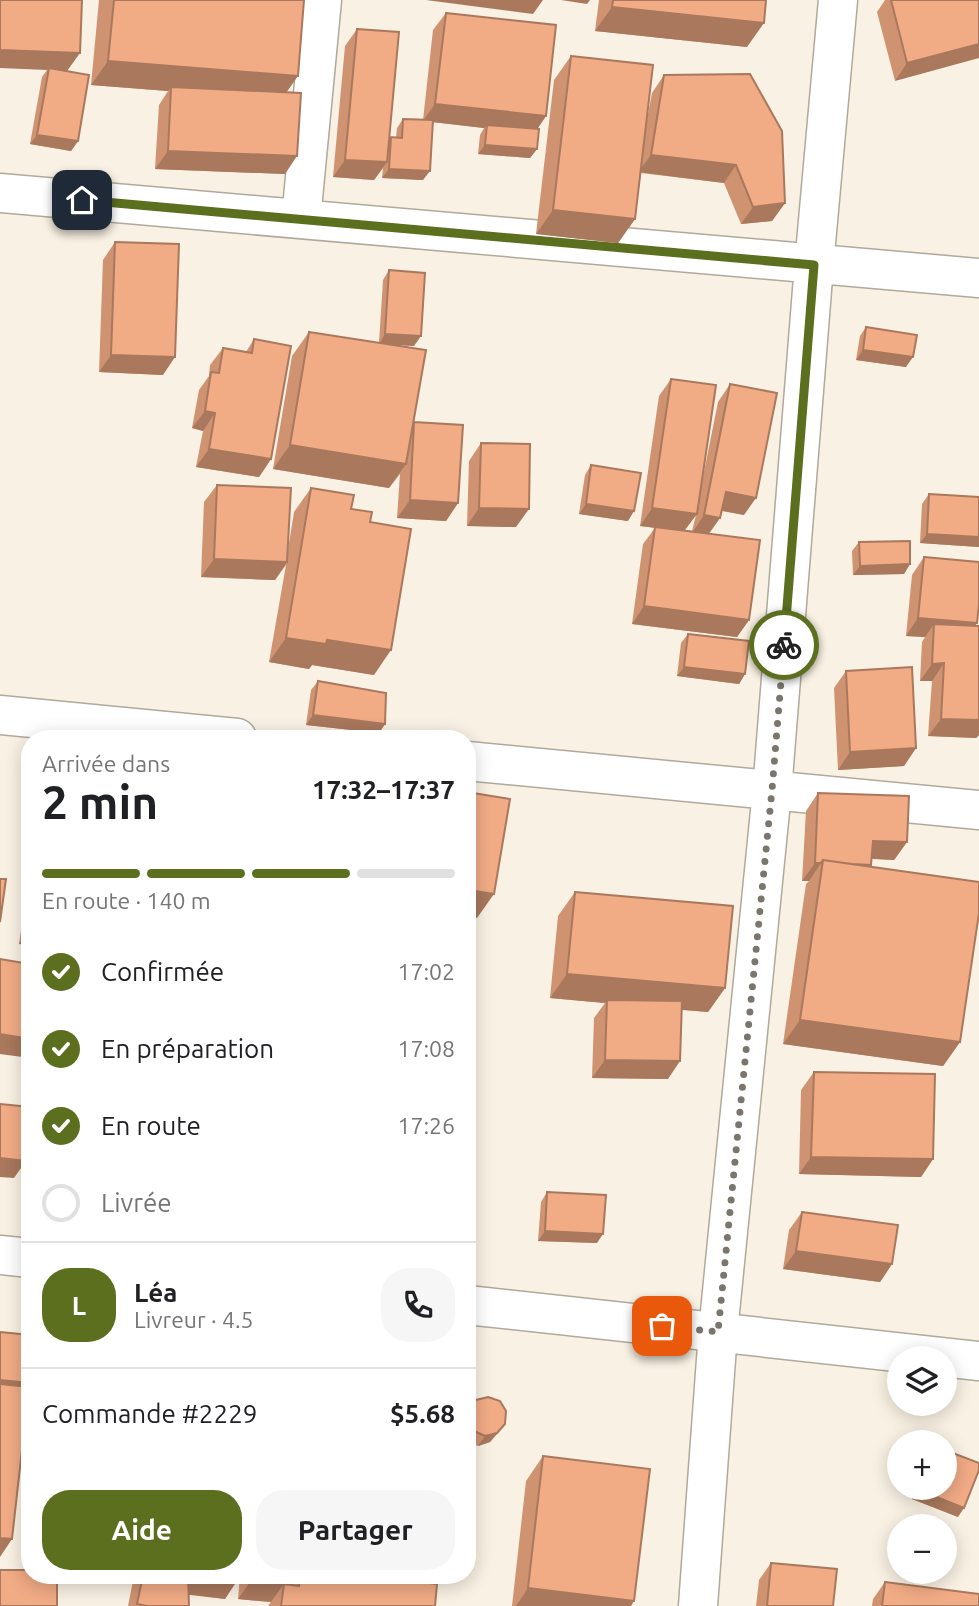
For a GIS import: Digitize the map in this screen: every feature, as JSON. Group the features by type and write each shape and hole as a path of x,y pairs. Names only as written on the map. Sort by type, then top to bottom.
{"street":[{"path":"302,219 322,0"},
{"path":"698,1606 718,1332 772,790 838,0"},
{"path":"0,193 979,278"},
{"path":"0,715 155,730"},
{"path":"476,762 979,810"},
{"path":"0,1255 21,1257"},
{"path":"476,1306 979,1361"}],"building":[{"path":"0,0 82,0 80,53 0,50"},
{"path":"114,0 304,0 298,76 108,61"},
{"path":"613,0 766,0 764,23 612,7"},
{"path":"891,0 979,0 979,44 907,63"},
{"path":"446,13 556,25 546,116 435,104"},
{"path":"357,29 399,32 387,162 345,160"},
{"path":"571,56 653,65 635,219 553,210"},
{"path":"49,68 89,75 78,141 37,135"},
{"path":"750,74 782,131 785,203 753,207 736,165 651,155 664,75"},
{"path":"171,87 301,93 297,156 168,151"},
{"path":"403,119 433,120 430,171 389,169 391,137 402,138"},
{"path":"487,125 539,129 537,149 485,145"},
{"path":"115,242 179,244 175,357 111,355"},
{"path":"389,270 425,273 421,336 385,334"},
{"path":"866,327 917,335 913,357 863,350"},
{"path":"309,332 426,350 406,464 290,445"},
{"path":"254,339 291,346 271,459 209,449 215,413 205,411 211,372 219,373 223,348 252,353"},
{"path":"671,379 716,385 697,514 652,508"},
{"path":"730,384 777,393 756,498 726,492 720,518 704,515"},
{"path":"414,422 463,425 458,503 410,500"},
{"path":"481,443 530,444 529,509 479,508"},
{"path":"591,465 641,473 634,511 586,504"},
{"path":"217,485 291,488 287,562 214,559"},
{"path":"311,488 354,495 351,509 372,512 370,522 411,529 391,650 327,640 326,644 286,638"},
{"path":"929,494 979,497 979,537 927,534"},
{"path":"655,527 760,540 749,620 644,606"},
{"path":"910,541 910,564 860,566 859,542"},
{"path":"924,557 979,562 977,623 918,618"},
{"path":"934,624 979,626 979,720 941,719 944,663 932,664"},
{"path":"688,634 749,641 745,674 684,667"},
{"path":"912,667 916,748 850,752 846,671"},
{"path":"318,681 386,693 385,724 313,715"},
{"path":"476,793 510,799 494,894 476,891"},
{"path":"818,793 909,796 907,842 873,841 871,865 823,860 821,863 815,863"},
{"path":"823,860 979,882 979,913 960,1042 800,1020"},
{"path":"0,879 6,879 0,922"},
{"path":"575,892 733,906 725,988 567,974"},
{"path":"0,959 21,962 21,1038 0,1034"},
{"path":"607,1000 682,1001 680,1061 605,1060"},
{"path":"814,1072 935,1074 933,1159 811,1157"},
{"path":"0,1104 21,1106 21,1160 0,1158"},
{"path":"547,1192 606,1195 603,1234 545,1231"},
{"path":"802,1212 898,1225 892,1264 796,1251"},
{"path":"0,1332 21,1334 21,1382 0,1380"},
{"path":"0,1384 21,1386 21,1459 12,1539 0,1538"},
{"path":"488,1397 500,1401 506,1411 505,1424 497,1433 485,1436 476,1432 476,1400"},
{"path":"957,1455 979,1463 979,1470 964,1508 944,1500 957,1500"},
{"path":"543,1456 650,1469 634,1601 528,1588"},
{"path":"771,1563 837,1569 833,1606 767,1606"},
{"path":"0,1570 21,1570 21,1584 57,1584 57,1606 0,1606"},
{"path":"885,1582 979,1594 979,1606 882,1606"},
{"path":"141,1584 188,1584 189,1606 137,1604"},
{"path":"284,1584 437,1584 435,1606 281,1606"}],"way so far":[{"path":"662,1326 718,1332 784,645"}],"route":[{"path":"82,200 814,265 784,645"}]}
